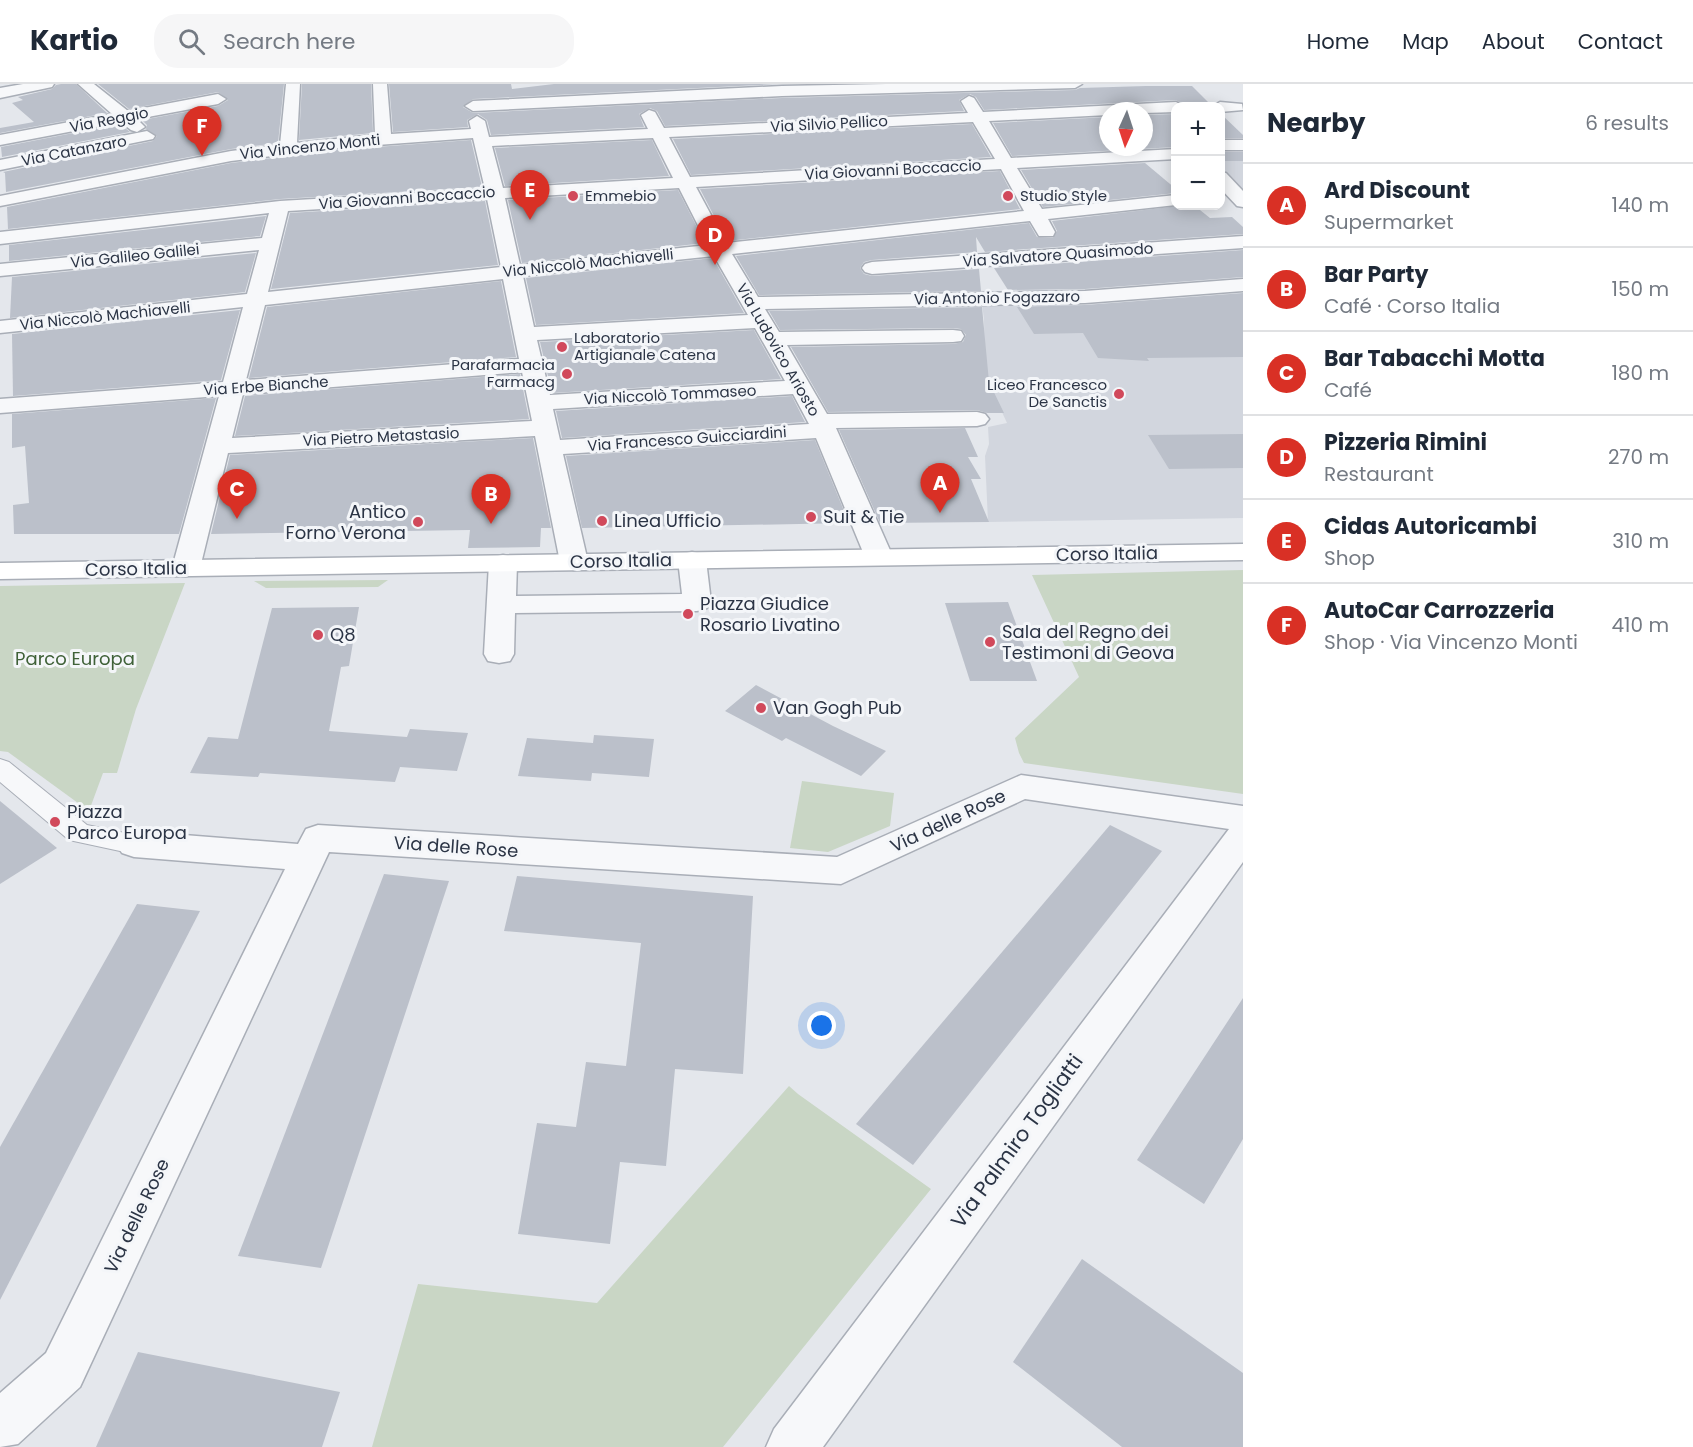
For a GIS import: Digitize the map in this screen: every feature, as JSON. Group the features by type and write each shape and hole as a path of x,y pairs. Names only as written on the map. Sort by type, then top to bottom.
{"main road":[{"name":"Corso Italia","path":"0,571 1243,552"}],"street":[{"path":"0,93 47,84"},
{"path":"85,84 182,165"},
{"path":"288,149 293,84"},
{"path":"380,84 384,139"},
{"path":"468,84 495,193 574,562"},
{"path":"473,106 636,91 1075,84"},
{"path":"959,86 1077,283"},
{"name":"Via Reggio","path":"0,141 124,117 225,103 203,89"},
{"name":"Via Ludovico Ariosto","path":"636,91 682,182 822,425 879,557"},
{"path":"1141,92 1155,107"},
{"path":"80,103 124,94"},
{"name":"Via Silvio Pellico","path":"481,138 658,133 1155,107 1171,114"},
{"name":"Via Vincenzo Monti","path":"0,201 182,165 288,149 384,139 481,138"},
{"name":"Via Catanzaro","path":"0,165 156,143"},
{"path":"1225,145 1243,145"},
{"name":"Via Giovanni Boccaccio","path":"0,238 280,206 1171,154"},
{"path":"1225,184 1233,197"},
{"name":"Via Niccolò Machiavelli","path":"0,327 1171,201"},
{"path":"186,568 280,206"},
{"path":"856,234 887,301"},
{"name":"Via Salvatore Quasimodo","path":"872,268 1243,242"},
{"name":"Via Galileo Galilei","path":"0,270 270,243"},
{"name":"Via Antonio Fogazzaro","path":"762,321 887,301 1077,283 1243,285"},
{"path":"525,334 762,321 953,336"},
{"name":"Via Erbe Bianche","path":"0,406 532,365"},
{"name":"Via Niccolò Tommaseo","path":"540,403 800,387"},
{"name":"Via Francesco Guicciardini","path":"547,438 977,419"},
{"name":"Via Pietro Metastasio","path":"218,446 547,438"},
{"path":"501,605 697,602 692,560"},
{"path":"499,654 503,563"},
{"path":"0,768 79,833 134,844 308,858"},
{"name":"Via delle Rose","path":"1,1424 63,1371 318,838 841,872 1021,786 1243,818"},
{"name":"Via Palmiro Togliatti","path":"792,1447 1243,836"}],"shaded area":[{"path":"1225,161 1243,161 1243,190 1225,170"},
{"name":"Liceo Francesco De Sanctis","path":"1243,294 1243,518 988,522 985,456 989,444 988,427 1007,423 985,375 982,304 1067,301 1081,308"}],"green space":[{"path":"1243,570 1243,794 1024,763 1015,738 1079,677 1032,575"},
{"path":"388,580 378,587 266,588 254,581"},
{"name":"Parco Europa","path":"185,583 136,709 117,773 103,773 89,811 8,752 0,751 0,586"},
{"path":"802,781 894,793 890,826 828,852 790,848"},
{"path":"789,1086 931,1189 723,1447 372,1447 418,1284 597,1303"}],"building":[{"path":"61,84 76,84 107,113 0,133 0,128 34,122 12,103 23,100 18,97 52,89"},
{"path":"98,84 284,84 278,143 231,149 6,192 5,173 3,172 153,141 157,136 146,129 147,125 142,120 218,106 228,100 218,92 129,109"},
{"path":"302,84 371,84 373,133 299,140"},
{"path":"389,84 511,84 512,89 554,84 777,84 473,99 463,107 473,113 782,98 1146,86 1192,86 1208,102 1179,102 1176,100 1099,102 1099,104 984,110 976,97 970,94 959,100 964,111 665,126 657,111 650,108 639,114 644,127 491,135 487,120 478,114 467,120 468,127 393,132"},
{"path":"1171,114 1171,147 1153,148 1153,115"},
{"path":"1099,117 1099,151 1012,156 993,123"},
{"path":"1225,118 1243,135 1243,138 1225,138"},
{"path":"120,124 130,132 2,157 1,147"},
{"path":"972,124 991,157 691,175 673,139"},
{"path":"471,140 482,187 280,199 8,229 7,207 231,163 336,150"},
{"path":"652,140 669,176 505,186 495,148"},
{"path":"1225,152 1243,152 1243,161 1225,161"},
{"path":"1145,163 1171,185 1171,194 1043,207 1021,170"},
{"path":"1000,171 1020,209 727,241 700,189"},
{"path":"678,190 705,243 522,263 508,200"},
{"path":"485,201 498,265 271,289 290,213"},
{"path":"1171,207 1171,210 1200,210 1210,218 1232,217 1243,227 1243,234 985,252 976,237 977,252 872,260 864,262 860,268 864,274 872,276 979,269 981,291 759,295 736,256 1029,223 1037,237 1053,238 1057,231 1052,221"},
{"path":"266,216 260,236 9,261 9,245"},
{"path":"1243,250 1243,277 1085,289 1008,290 994,268"},
{"path":"256,253 245,292 10,318 12,277"},
{"path":"713,258 744,313 536,325 526,278"},
{"path":"501,281 516,357 249,378 267,307"},
{"path":"1243,293 1243,357 1147,358 1149,361 1098,358 1083,333 1034,334 1017,307 1085,305"},
{"path":"982,307 989,382 1004,413 987,413 977,410 828,412 791,347 953,344 963,342 966,335 961,329 953,328 780,330 769,311"},
{"path":"240,310 221,380 13,396 12,334"},
{"path":"754,330 781,379 552,393 540,342"},
{"path":"520,374 529,419 235,436 245,396"},
{"path":"792,396 805,422 562,438 556,411"},
{"path":"216,398 179,534 14,534 13,505 29,503 25,446 12,448 12,414"},
{"path":"965,428 978,457 968,457 981,479 971,479 989,522 880,523 839,430"},
{"path":"1243,434 1243,468 1169,469 1148,435"},
{"path":"533,438 551,528 541,528 540,547 468,548 470,530 211,534 230,455"},
{"path":"815,440 849,523 582,528 566,456"},
{"name":"Sala del Regno dei Testimoni di Geova","path":"1008,602 1037,681 970,681 945,603"},
{"path":"359,607 349,666 341,667 329,731 407,737 410,729 468,733 457,771 400,767 395,782 260,773 258,777 190,773 208,737 238,739 272,608"},
{"path":"756,685 886,751 861,776 786,738 782,741 725,711"},
{"path":"594,735 654,739 649,777 592,773 591,781 518,776 527,738 593,743"},
{"path":"0,801 57,848 0,884"},
{"path":"1110,825 1162,851 913,1165 856,1124"},
{"path":"384,874 449,881 321,1268 238,1256"},
{"path":"517,876 753,896 743,1074 675,1069 666,1166 620,1162 610,1244 518,1234 537,1123 576,1127 586,1062 626,1066 641,943 504,931"},
{"path":"137,904 200,911 0,1300 0,1147"},
{"path":"1243,998 1243,1139 1204,1204 1137,1160"},
{"path":"1082,1259 1243,1373 1243,1447 1122,1447 1013,1362"},
{"path":"138,1352 340,1392 322,1447 96,1447"}],"place":[{"name":"AutoCar Carrozzeria","path":"202,156"},
{"name":"Emmebio","path":"573,196"},
{"name":"Studio Style","path":"1008,196"},
{"name":"Cidas Autoricambi","path":"530,220"},
{"name":"Pizzeria Rimini","path":"715,265"},
{"name":"Laboratorio Artigianale Catena","path":"562,347"},
{"name":"Parafarmacia Farmacg","path":"567,374"},
{"name":"Liceo Francesco De Sanctis","path":"1119,394"},
{"name":"Ard Discount","path":"940,513"},
{"name":"Suit & Tie","path":"811,517"},
{"name":"Bar Tabacchi Motta","path":"237,519"},
{"name":"Linea Ufficio","path":"602,521"},
{"name":"Antico Forno Verona","path":"418,522"},
{"name":"Bar Party","path":"491,524"},
{"name":"Piazza Giudice Rosario Livatino","path":"688,614"},
{"name":"Q8","path":"318,635"},
{"name":"Sala del Regno dei Testimoni di Geova","path":"990,642"},
{"name":"Van Gogh Pub","path":"761,708"},
{"name":"Piazza Parco Europa","path":"55,822"}]}
